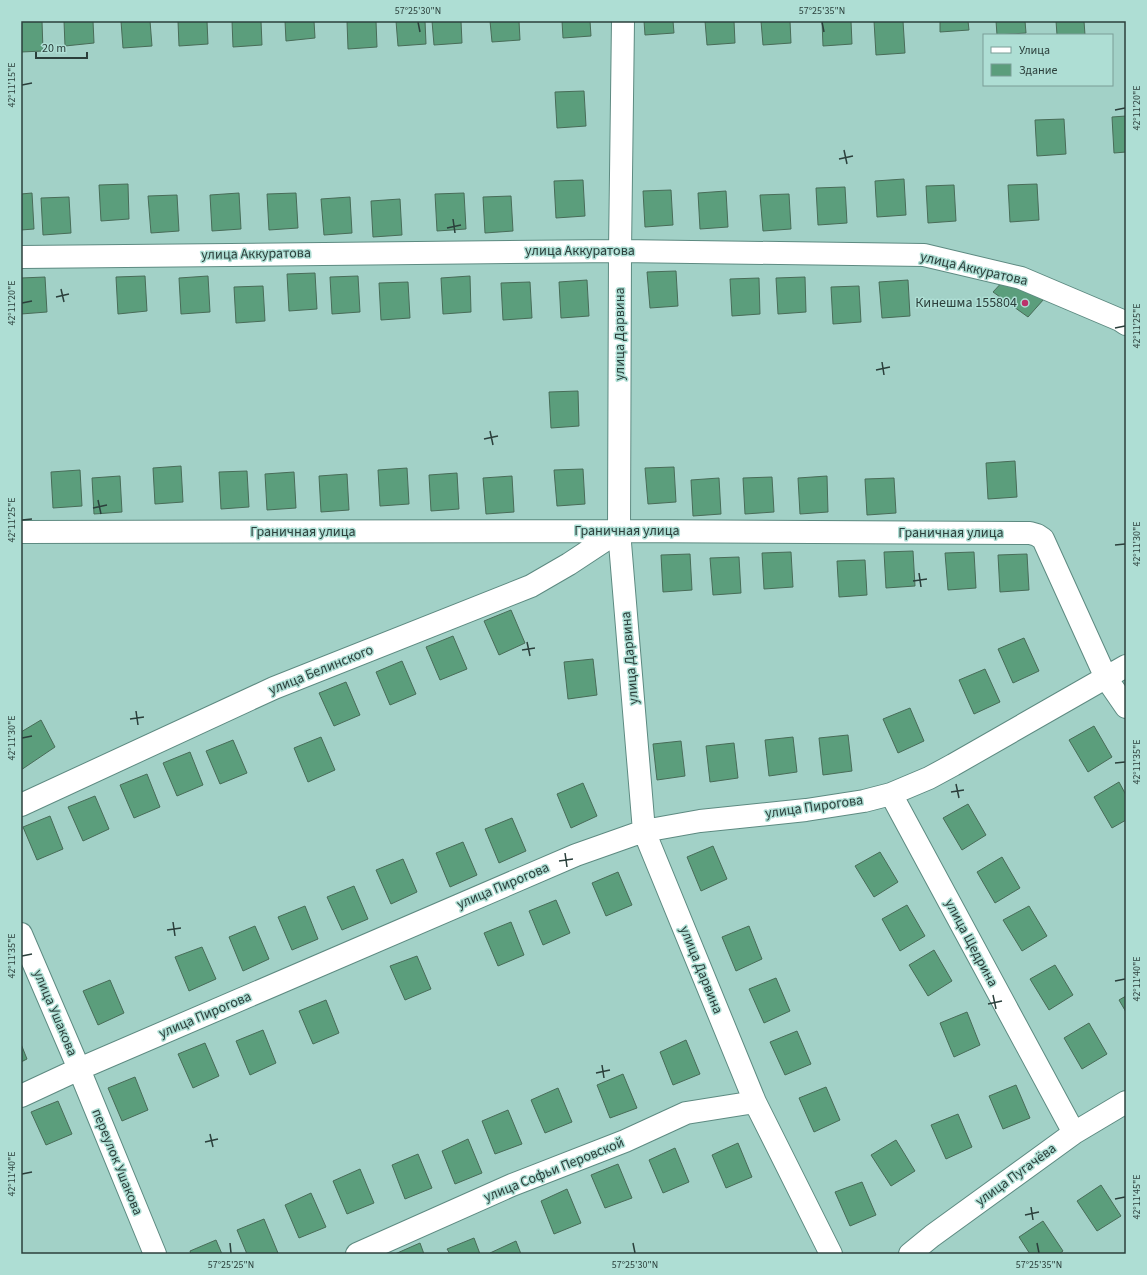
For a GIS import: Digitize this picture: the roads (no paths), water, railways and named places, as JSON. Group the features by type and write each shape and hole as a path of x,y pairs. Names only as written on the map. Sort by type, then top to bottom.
{"street":[{"name":"улица Дарвина","path":"623,21 619,531 644,831 755,1102 831,1254"},
{"name":"улица Аккуратова","path":"21,257 620,251 924,255 1021,278 1124,317"},
{"name":"Граничная улица","path":"21,532 619,531 1030,533 1043,539 1106,678 1126,707"},
{"name":"улица Белинского","path":"21,805 274,688 531,586 569,564 619,531"},
{"name":"улица Пирогова","path":"21,1096 79,1069 576,855 644,831 700,820 806,810 864,801 891,794 929,778 953,765 1126,666"},
{"name":"улица Щедрина","path":"891,794 1074,1133"},
{"name":"улица Ушакова","path":"21,934 79,1069"},
{"name":"переулок Ушакова","path":"79,1069 155,1254"},
{"name":"улица Софьи Перовской","path":"357,1254 512,1185 625,1141 686,1113 755,1102"},
{"name":"улица Пугачёва","path":"910,1254 932,1236 1074,1133 1126,1102"}],"place":[{"name":"Кинешма 155804","path":"1025,303"}]}
